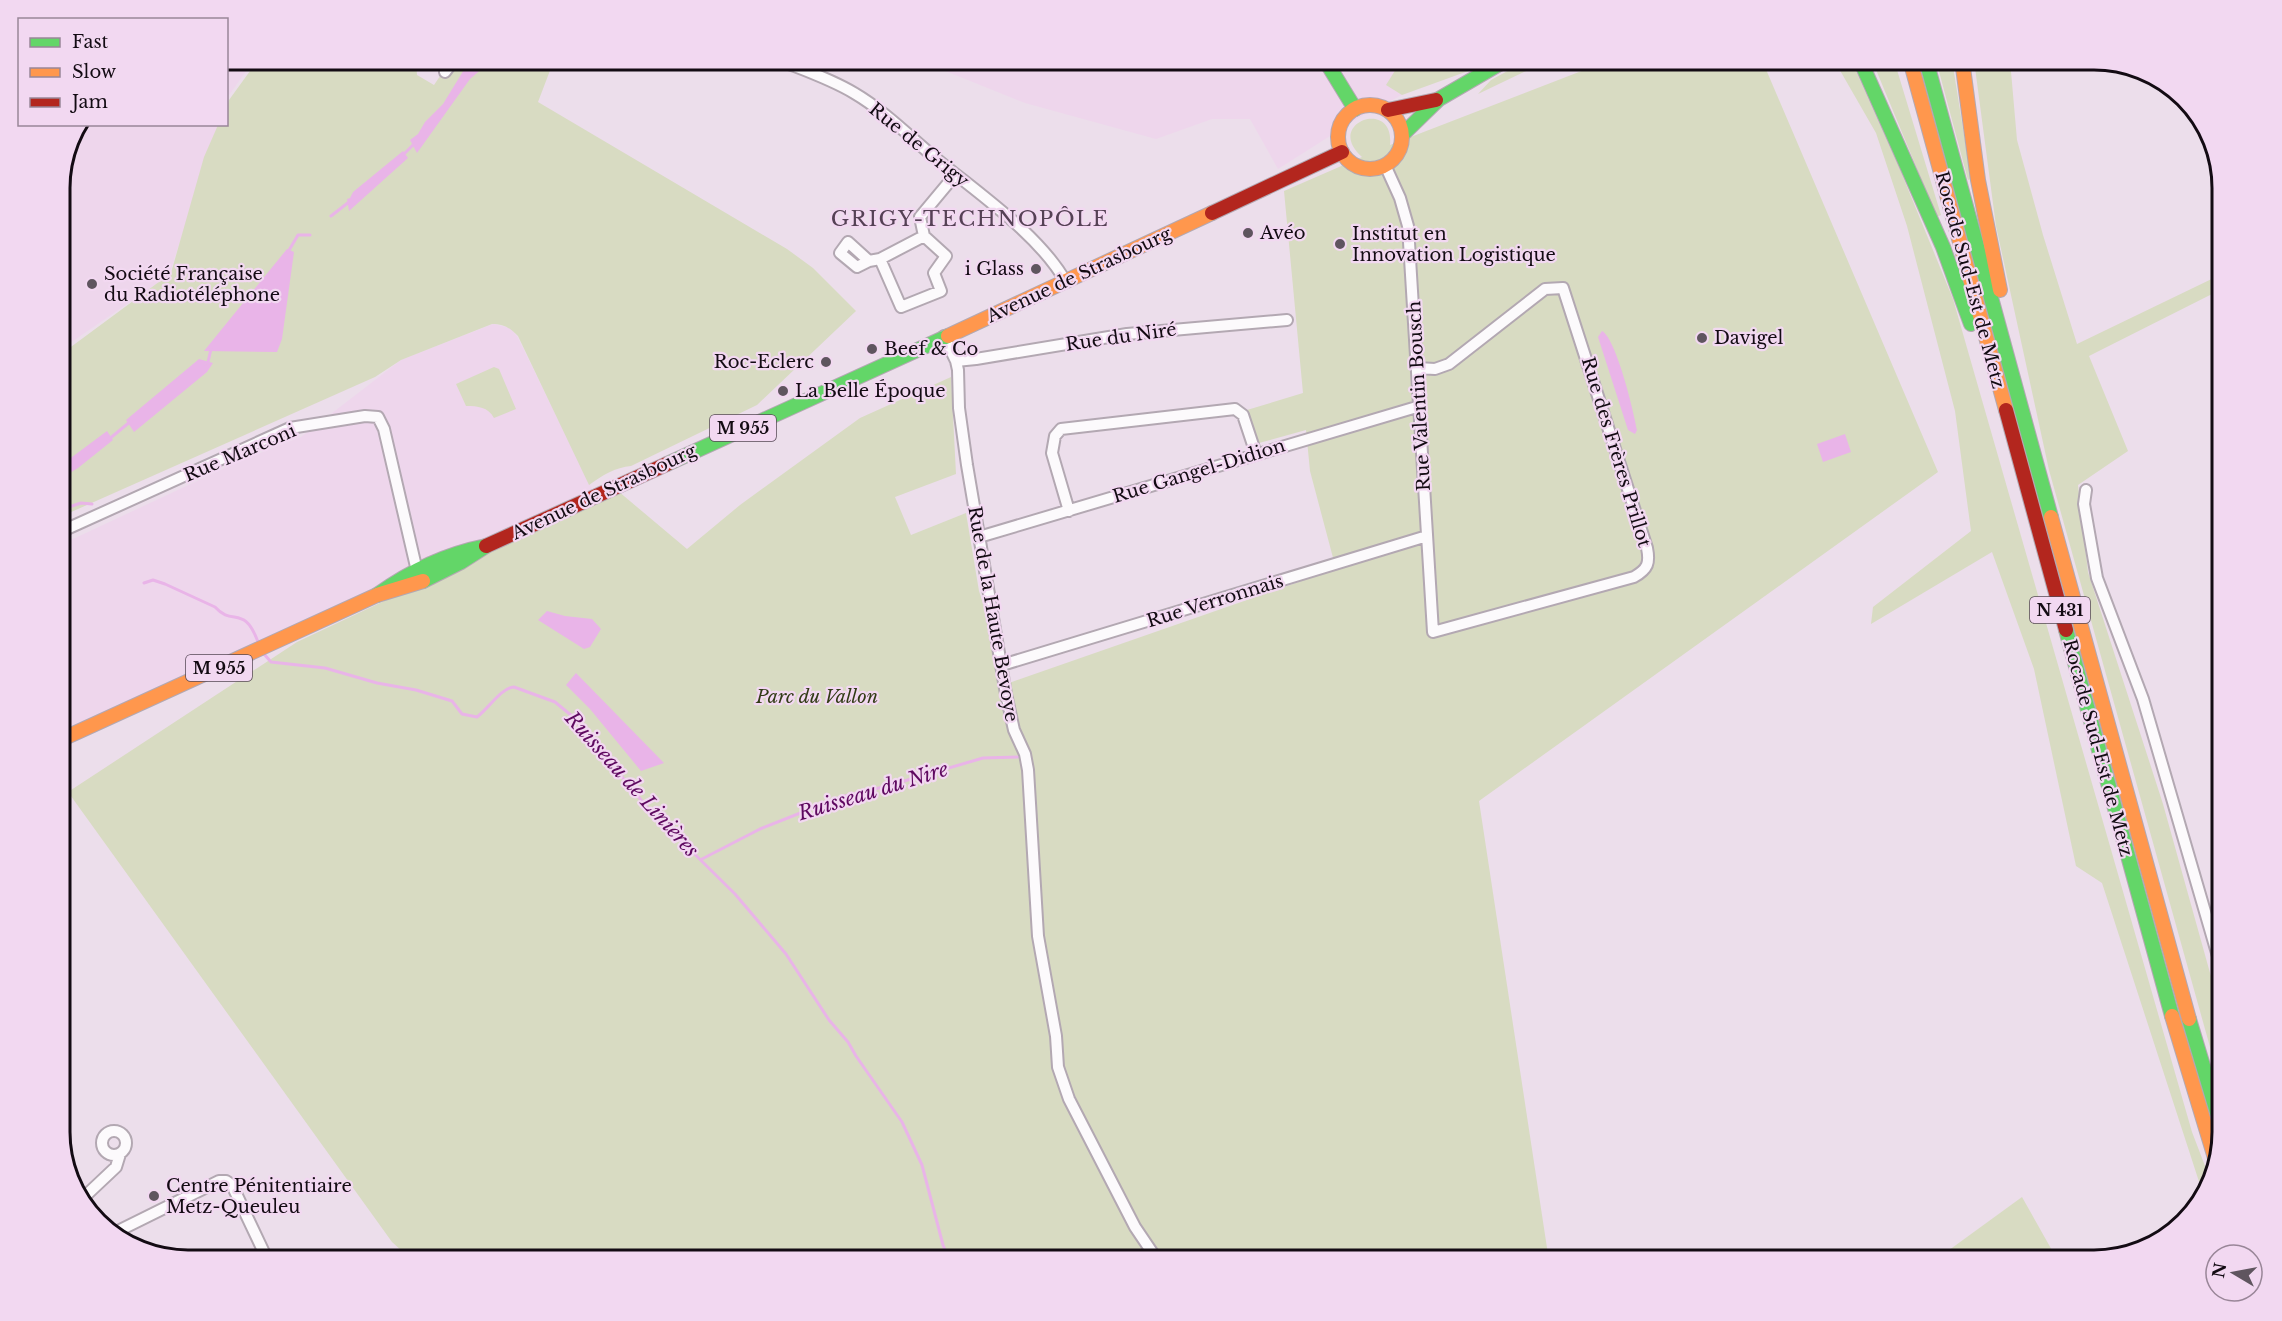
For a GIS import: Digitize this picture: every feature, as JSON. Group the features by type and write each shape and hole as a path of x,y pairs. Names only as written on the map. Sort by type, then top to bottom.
{"main road":[{"path":"1331,70 1355,109"},
{"path":"1402,135 1439,99 1489,70"},
{"path":"1864,70 1943,247 2015,446"},
{"name":"Rocade Sud-Est de Metz","path":"1913,70 2171,1012 2211,1143"},
{"name":"Rocade Sud-Est de Metz","path":"1929,70 2185,1007 2212,1096"},
{"path":"1963,70 1978,180 2031,447"},
{"path":"1388,110 1398,121 1402,135 1398,153 1378,168 1364,168 1352,163 1342,152 1339,136 1340,128 1348,114 1355,109 1372,105 1388,110 1439,99"},
{"name":"Avenue de Strasbourg","path":"71,735 377,595 398,591 470,557 486,546 1066,282 1342,152"},
{"name":"Avenue de Strasbourg","path":"377,595 393,582 417,571 466,549 486,546"}],"street":[{"name":"Rue de Grigy","path":"802,70 856,94 1006,216 1052,261 1066,282"},
{"name":"Rue Valentin Bousch","path":"1385,165 1400,198 1408,226 1433,632"},
{"path":"924,236 874,260 901,308 941,291 934,273 946,256 924,236 920,218 955,175"},
{"name":"Rue des Frères Prillot","path":"1418,368 1435,369 1449,364 1545,289 1563,288 1637,514 1649,561 1644,571 1634,577 1433,632"},
{"name":"Rue du Niré","path":"956,361 1126,334 1287,320"},
{"name":"Rue de la Haute Bevoye","path":"944,336 956,361 961,426 979,537 1014,730 1025,754 1038,936 1056,1036 1058,1067 1069,1099 1135,1227 1151,1250"},
{"name":"Rue Gangel-Didion","path":"979,537 1420,406"},
{"path":"1070,511 1052,453 1055,436 1061,429 1235,409 1243,415 1256,454"},
{"name":"Rue Marconi","path":"71,527 290,428 365,416 378,417 384,429 417,571"},
{"path":"2086,490 2084,504 2097,578 2143,699 2212,935"},
{"name":"Rue Verronnais","path":"1002,665 1427,536"},
{"path":"87,1194 116,1167 120,1154"},
{"path":"121,1229 219,1181 226,1180 232,1185 263,1250"}],"shaded area":[{"path":"228,70 247,70 228,97"},
{"path":"464,70 480,70 470,79 417,153 410,140 418,134 425,122 443,104"},
{"path":"943,70 1449,70 1360,117 1278,169 1250,119 1212,119 1156,139 1025,103"},
{"path":"88,126 218,126 169,275 71,342 71,181 79,143"},
{"path":"403,151 408,158 349,211 347,199 353,192"},
{"path":"287,249 294,252 282,339 277,352 204,351"},
{"path":"493,324 510,328 517,336 593,491 71,731 71,539 240,461 301,437 401,360"},
{"path":"1602,331 1613,347 1624,376 1637,430 1635,434 1628,430 1598,337"},
{"path":"199,359 213,363 207,372 134,432 126,420"},
{"path":"107,431 113,440 71,472 71,458"},
{"path":"1845,434 1851,452 1823,462 1817,444"},
{"path":"547,611 592,619 601,629 590,647 584,649 538,620"},
{"path":"576,673 664,763 641,771 590,709 566,685"}],"green space":[{"path":"251,70 417,70 417,75 434,85 444,70 550,70 538,102 787,249 813,268 856,311 757,405 631,466 609,473 589,485 518,336 506,327 492,324 401,360 375,377 71,512 71,347 171,273 204,157 218,126 228,126 229,100"},
{"path":"1395,70 1471,70 1402,95 1386,85"},
{"path":"1510,70 1528,70 1478,94 1491,80"},
{"name":"Parc du Vallon","path":"1584,70 1766,70 1938,472 1479,801 1547,1250 401,1250 392,1242 71,796 71,790 297,642 618,491 687,549 740,505 860,418 951,377 956,474 895,497 911,535 966,513 979,591 1009,683 1336,569 1310,471 1306,430 1259,443 1256,441 1247,410 1303,393 1284,191 1362,157 1352,145 1351,134 1355,126 1363,120 1373,119 1382,122 1389,130 1390,145"},
{"path":"1840,70 1855,70 1901,172 1953,299 2192,1132 2206,1168 2200,1184 2102,883 2076,866 2034,669 1992,552 1871,624 1873,607 1971,531 1955,411 1907,226 1876,133"},
{"path":"1876,70 1897,70 1941,215 1937,217"},
{"path":"1939,70 1954,70 1971,179 1968,180"},
{"path":"1975,70 2011,70 2017,140 2043,235 2077,344 2211,279 2211,294 2089,356 2128,451 2078,485 2088,572 2163,804 2212,979 2212,1054 2049,470 1996,226"},
{"path":"494,367 499,369 516,409 494,418 489,411 482,408 466,406 456,384"},
{"path":"2022,1197 2052,1250 1949,1250"}],"waterway":[{"path":"404,154 414,144"},
{"path":"331,216 349,202"},
{"path":"288,252 298,235 310,235"},
{"path":"205,364 208,362 211,349"},
{"path":"108,440 131,421"},
{"name":"Ruisseau de Linières","path":"71,506 81,503 92,504"},
{"name":"Ruisseau de Linières","path":"144,583 153,580 165,584 215,607 227,616 243,620 253,630 258,642"},
{"name":"Ruisseau de Linières","path":"264,654 271,662 325,668 377,683 416,690 452,701 462,714 477,717 504,691 514,687 555,702 572,716 646,806 735,894 786,954 829,1020 848,1042 902,1122 922,1165 945,1250"},
{"name":"Ruisseau du Nire","path":"702,859 760,829 841,797 983,758 1018,757"}],"traffic: fast":[{"path":"1331,70 1355,109"},
{"path":"1402,135 1439,99 1489,70"},
{"path":"1864,70 1943,247 1971,324"},
{"path":"1929,70 2051,517"},
{"path":"667,464 948,336"},
{"path":"377,595 402,578 429,564 486,546 461,562 423,581"},
{"path":"2066,630 2172,1016"},
{"path":"2189,1019 2212,1096"}],"traffic: slow":[{"path":"1913,70 2006,410"},
{"path":"1963,70 1978,180 2000,290"},
{"path":"1370,105 1388,111 1396,119 1402,137 1396,155 1388,163 1370,169 1352,163 1344,155 1338,137 1344,119 1352,111 1370,105"},
{"path":"948,336 1212,213"},
{"path":"2051,517 2189,1019"},
{"path":"71,735 377,595 423,581"},
{"path":"2172,1016 2211,1143"}],"traffic: jam":[{"path":"1388,110 1436,100"},
{"path":"1212,213 1342,152"},
{"path":"2006,410 2066,630"},
{"path":"486,546 667,464"}],"place":[{"name":"Avéo","path":"1248,233"},
{"name":"Institut en Innovation Logistique","path":"1340,244"},
{"name":"i Glass","path":"1036,269"},
{"name":"Société Française du Radiotéléphone","path":"92,284"},
{"name":"Davigel","path":"1702,338"},
{"name":"Beef & Co","path":"872,349"},
{"name":"Roc-Eclerc","path":"826,362"},
{"name":"La Belle Époque","path":"783,391"},
{"name":"Centre Pénitentiaire Metz-Queuleu","path":"154,1196"}],"district":[{"name":"GRIGY-TECHNOPÔLE","path":"970,219"}]}
